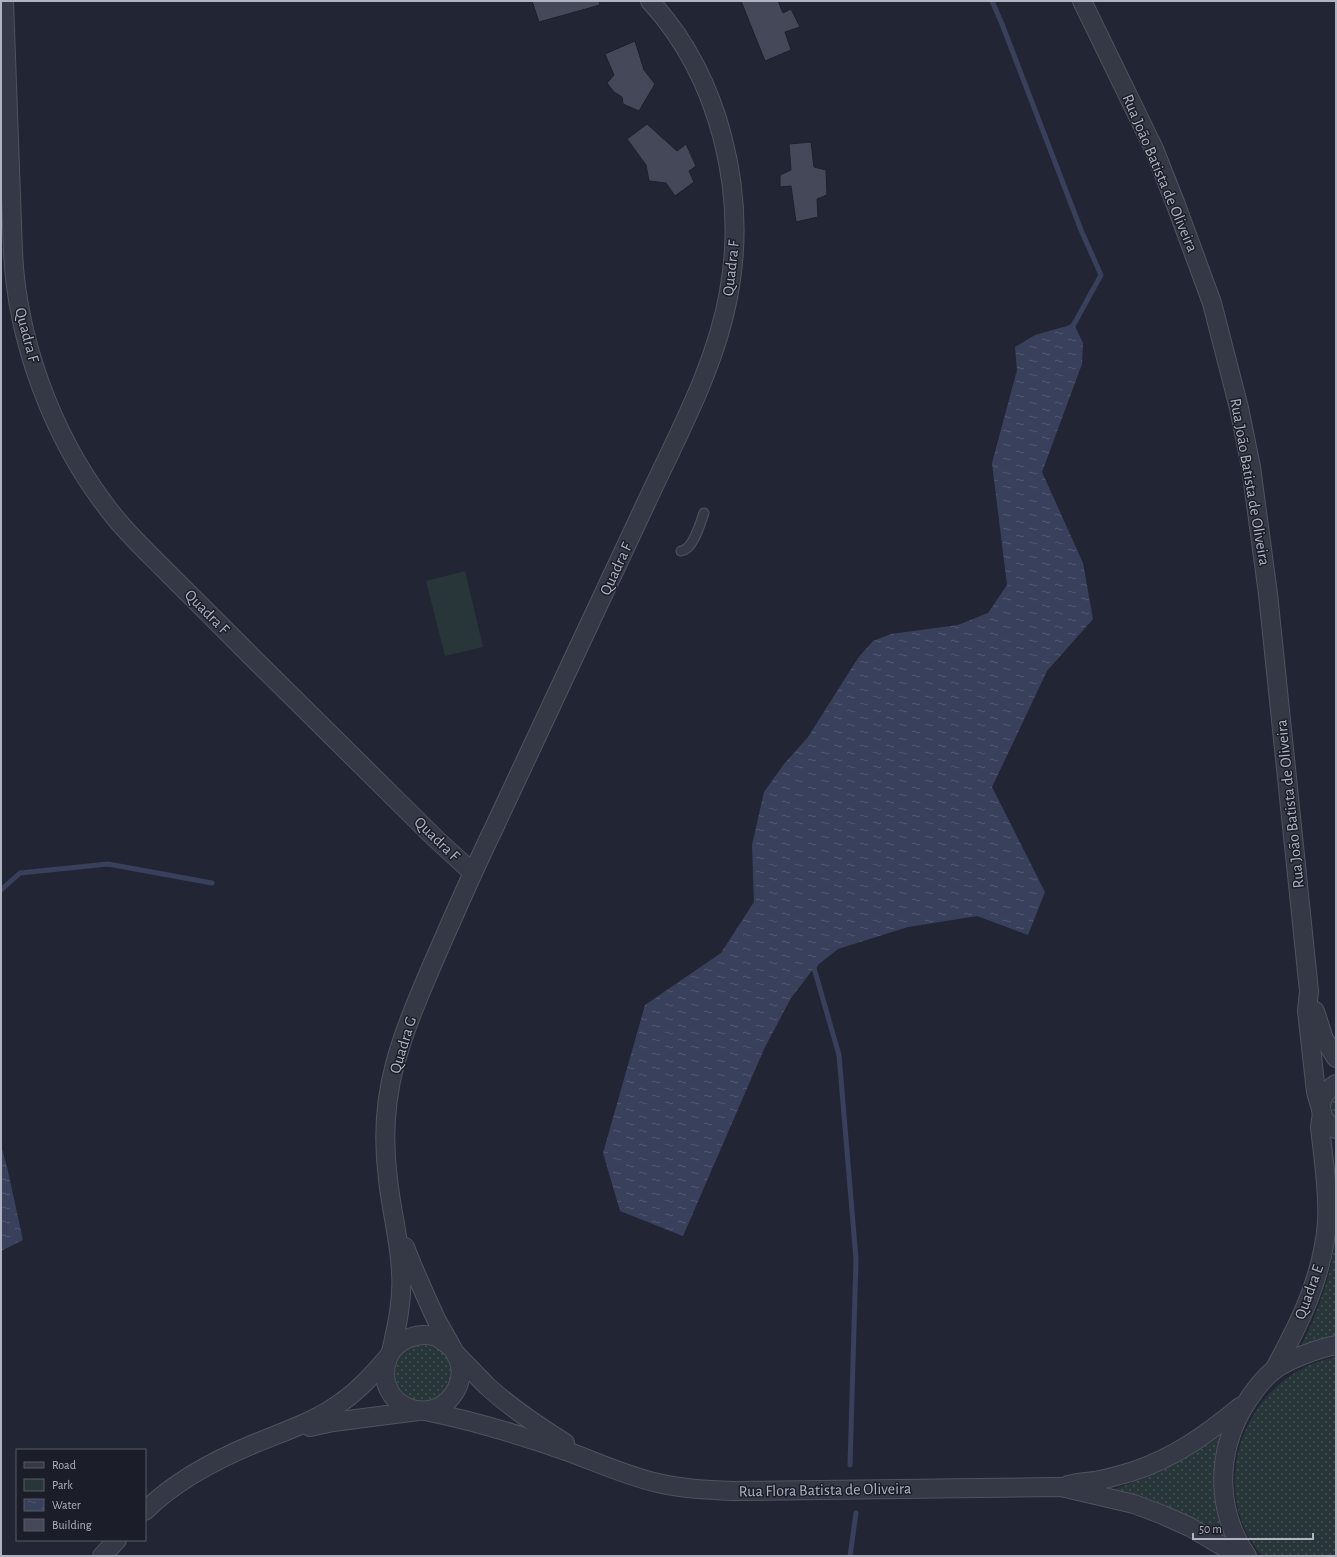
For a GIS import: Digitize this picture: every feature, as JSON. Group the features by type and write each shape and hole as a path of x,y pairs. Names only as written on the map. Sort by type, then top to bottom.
{"street":[{"name":"Quadra F","path":"4,1 12,237 14,272 19,309 29,349 42,388 59,428 78,464 103,502 132,536 368,772 472,872 613,575 708,368 721,330 730,290 735,246 734,202 728,161 718,118 701,78 681,40 650,1"},
{"name":"Rua João Batista de Oliveira","path":"1085,2 1154,149 1176,205 1212,303 1239,408 1251,467 1268,594 1309,991 1319,1025 1330,1050 1336,1058"},
{"name":"Quadra G","path":"390,1354 397,1324 402,1274 388,1181 385,1141 388,1104 394,1066 405,1032 472,872"},
{"name":"Rua João Batista de Oliveira","path":"1309,991 1307,1011 1316,1092 1321,1111"},
{"path":"1336,1084 1324,1094 1321,1111 1325,1120 1330,1126 1336,1129"},
{"name":"Quadra E","path":"1274,1370 1308,1303 1319,1270 1324,1246 1327,1220 1320,1127 1321,1111"},
{"name":"Quadra G","path":"396,1227 428,1302 454,1351"},
{"path":"146,1510 168,1491 212,1464 256,1443 286,1432 343,1402 370,1377 398,1344 407,1339 427,1335 446,1342 454,1351 460,1363 461,1374 459,1385 454,1395 446,1403 436,1408 423,1411 333,1422 286,1432"},
{"path":"1247,1556 1232,1529 1226,1508 1223,1487 1224,1465 1228,1443 1236,1422 1247,1401 1274,1370 1305,1354 1336,1345"},
{"name":"Rua Flora Batista de Oliveira","path":"454,1351 487,1386 507,1403 536,1425 595,1461"},
{"path":"390,1354 386,1366 385,1377 387,1387 393,1397 401,1404 411,1409 423,1411"},
{"name":"Rua Flora Batista de Oliveira","path":"1060,1487 1074,1483 1097,1481 1131,1472 1162,1460 1188,1447 1210,1432 1247,1401"},
{"name":"Rua Flora Batista de Oliveira","path":"423,1411 486,1425 526,1437 595,1461 623,1474 659,1484 696,1489 734,1491 1060,1487 1134,1504 1163,1514 1190,1527 1239,1556"},
{"path":"102,1556 116,1541"}],"lane":[{"path":"681,551 687,550 691,545 704,513"}],"green space":[{"path":"465,571 483,647 445,656 426,581"},
{"path":"1336,1092 1336,1121 1334,1120 1328,1105"},
{"path":"1336,1238 1336,1339 1298,1352 1322,1296 1330,1268"},
{"path":"418,1345 428,1345 443,1353 449,1362 451,1373 449,1384 443,1393 428,1401 418,1401 407,1396 400,1389 395,1378 395,1368 400,1357 407,1350"},
{"path":"1336,1357 1336,1556 1262,1556 1244,1528 1236,1498 1236,1466 1243,1436 1258,1409 1278,1385 1305,1367"},
{"path":"1222,1435 1229,1540 1201,1523 1173,1509 1114,1489 1170,1466 1196,1452"}],"water":[{"path":"1074,324 1083,343 1082,364 1042,472 1083,563 1093,619 1047,671 992,787 1045,892 1028,935 977,916 908,927 838,949 814,968 791,998 765,1047 683,1236 620,1211 603,1153 645,1005 721,953 754,902 752,845 764,792 784,764 808,737 858,658 873,641 891,634 958,625 988,613 1007,585 992,463 1017,370 1015,347 1035,335"},
{"path":"1,1146 23,1240 1,1251"}],"building":[{"path":"532,1 599,1 600,5 539,22"},
{"path":"741,1 778,1 783,13 791,9 800,27 785,32 791,50 765,61"},
{"path":"635,41 644,70 655,84 639,111 623,104 622,97 614,92 607,83 614,75 605,54"},
{"path":"647,124 677,151 686,144 696,166 689,171 694,182 675,196 666,183 649,181 646,165 627,139"},
{"path":"811,142 814,167 826,170 827,195 817,199 818,217 796,222 791,186 780,187 780,175 791,170 789,144"}],"waterway":[{"path":"992,1 1081,230 1101,275 1074,324 1069,329"},
{"path":"1,890 20,873 108,864 212,883"},
{"path":"816,963 814,968 839,1055 856,1259 850,1465"},
{"path":"850,1556 856,1513"}]}
